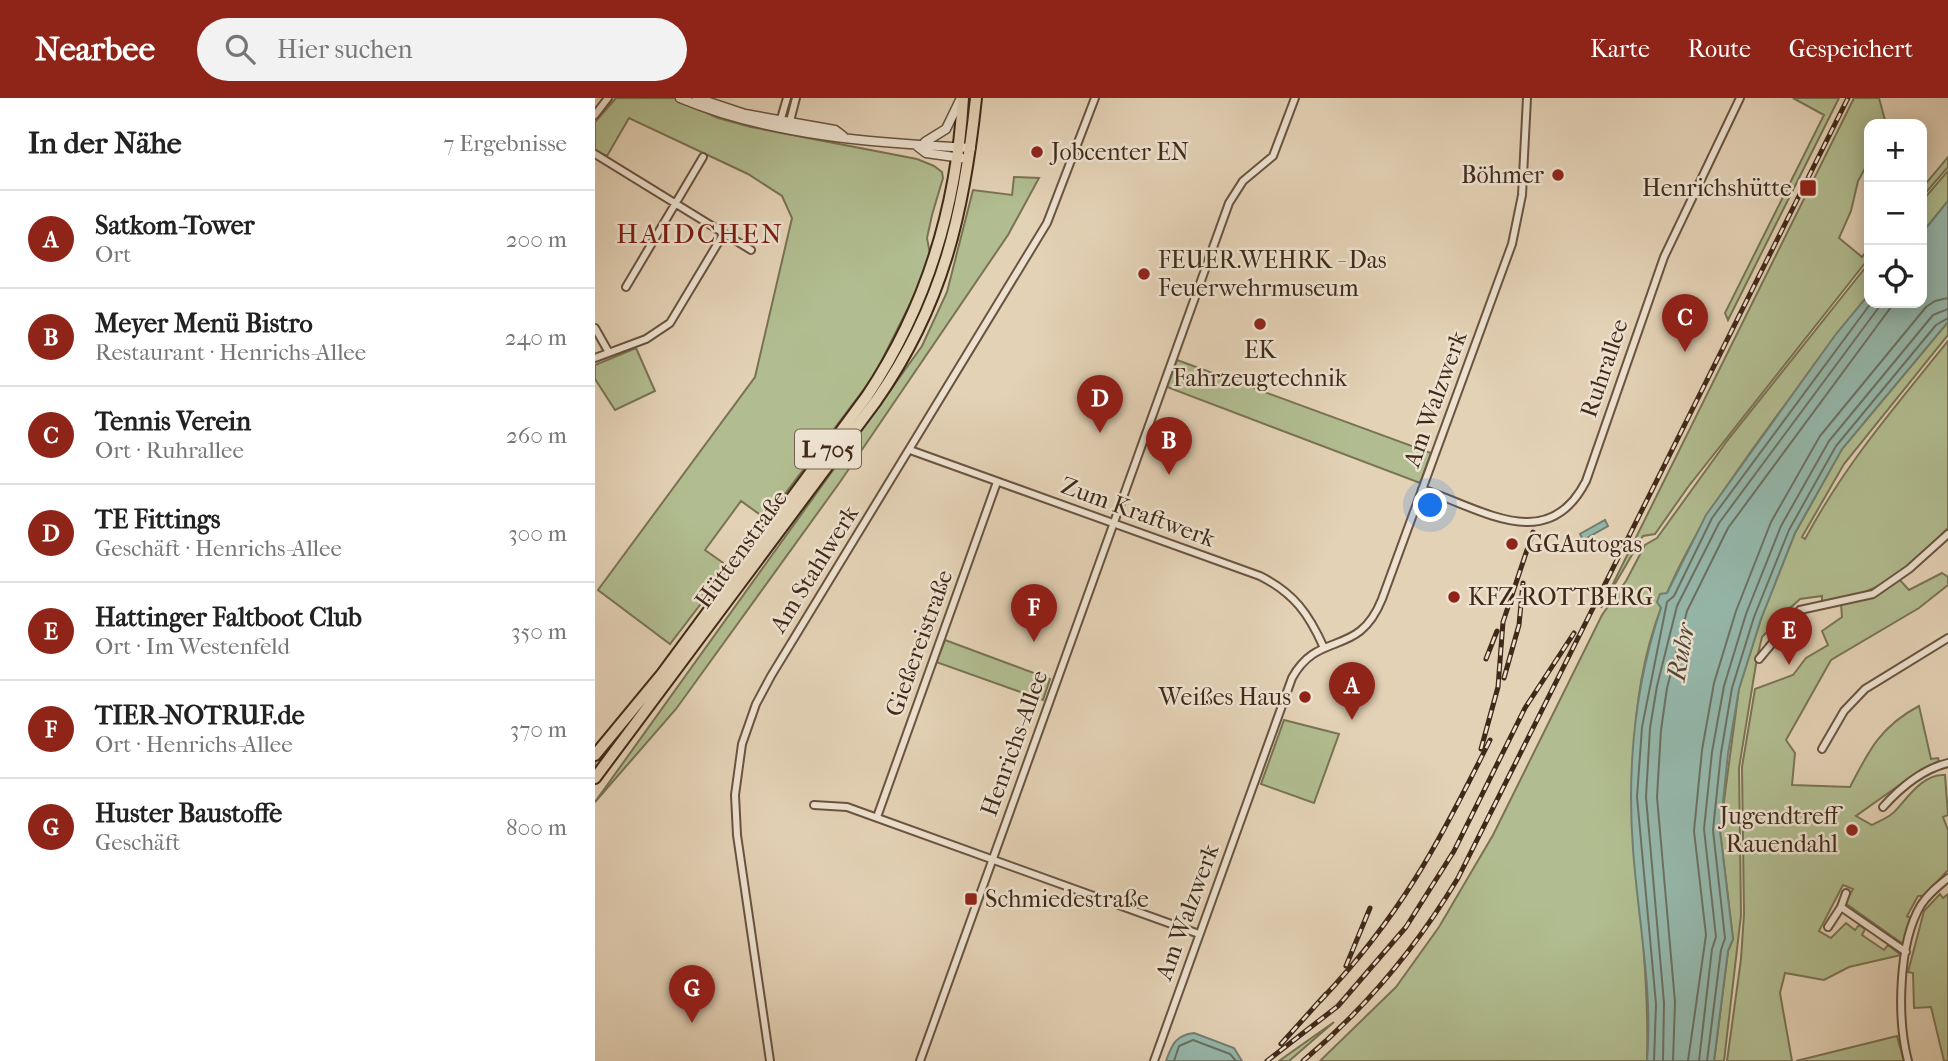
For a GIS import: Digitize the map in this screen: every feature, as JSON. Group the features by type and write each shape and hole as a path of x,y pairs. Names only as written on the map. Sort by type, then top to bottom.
{"main road":[{"name":"Hüttenstraße","path":"595,755 662,674 885,368 928,281 944,225 957,153 962,98"},
{"name":"Hüttenstraße","path":"595,778 901,364 938,290 956,225 970,153 976,98"},
{"name":"L 705","path":"595,748 618,726"}],"street":[{"path":"595,115 608,98"},
{"path":"680,98 732,117 835,130 843,136 917,146 926,153 970,153"},
{"path":"697,98 779,121 788,126"},
{"path":"779,121 787,98"},
{"path":"788,126 796,98"},
{"path":"917,146 946,129 962,98"},
{"name":"Am Stahlwerk","path":"770,1061 735,818 736,773 742,744 756,704 771,676 1047,223 1095,98"},
{"name":"Henrichs-Allee","path":"920,1061 1229,202 1243,181 1273,156 1295,98"},
{"name":"Am Walzwerk","path":"1154,1061 1292,678 1304,660 1324,648 1358,635 1369,626 1384,595 1512,244 1522,195 1527,98"},
{"name":"Ruhrallee","path":"1422,489 1528,523 1557,517 1576,501 1586,481 1664,257 1740,98"},
{"path":"595,154 751,250"},
{"path":"626,287 703,157"},
{"path":"595,358 646,339 670,323 724,233"},
{"path":"595,328 608,351"},
{"name":"Zum Kraftwerk","path":"910,450 1271,581 1301,604 1324,648"},
{"name":"Gießereistraße","path":"877,817 997,482"},
{"path":"1759,659 1800,610 1873,594 1909,569 1948,534"},
{"path":"1822,749 1844,711 1865,688 1948,638"},
{"path":"1883,807 1926,772 1948,762"},
{"path":"814,805 848,807 1199,934"},
{"path":"1908,1061 1902,1031 1906,952 1923,902 1948,878"},
{"path":"1828,926 1841,907 1846,893"},
{"path":"1841,907 1906,952"}],"green space":[{"path":"616,98 675,98 718,118 751,127 917,159 934,166 942,172 943,178 927,238 930,254 922,280 874,376 766,519 741,501 705,550 729,567 670,644 598,590 755,377 792,218 782,196 748,174 629,118 607,156 595,151 595,122"},
{"path":"1793,98 1839,98 1728,320 1725,313 1824,115"},
{"path":"1854,98 1879,98 1885,119 1864,119 1864,170 1839,238 1862,257 1864,254 1864,264 1688,487 1655,534 1643,536 1601,608"},
{"path":"1948,157 1948,167 1927,191 1927,182"},
{"path":"1948,171 1948,201 1927,227 1927,195"},
{"path":"957,177 953,220 942,259 925,311 903,354 595,772 595,762 666,675 888,371 918,314 939,261"},
{"path":"1014,177 1039,178 1008,235 840,482 676,709 595,802 922,346 947,292 973,190 1012,195"},
{"path":"1864,269 1864,303 1816,362 1731,480 1692,542 1661,608 1645,663 1636,720 1633,776 1647,1004 1647,1061 1320,1061 1396,987 1439,927 1493,835 1602,615 1626,581 1645,545 1657,538 1727,441"},
{"path":"1948,322 1948,335 1844,464 1802,537 1805,539 1837,485 1872,437 1948,341 1948,528 1906,568 1878,587 1843,598 1822,601 1822,596 1800,599 1762,637 1739,768 1741,915 1724,1061 1714,1061 1728,951 1733,939 1720,831 1739,688 1761,619 1795,533 1842,449"},
{"path":"636,348 655,391 615,410 595,379 595,365"},
{"path":"1177,360 1431,453 1420,483 1167,387"},
{"path":"1942,573 1948,577 1948,585 1919,608 1831,660 1786,740 1795,753 1792,785 1850,787 1877,740 1895,722 1919,706 1931,759 1938,758 1939,761 1922,769 1856,816 1872,825 1894,812 1923,782 1937,775 1945,775 1948,815 1943,817 1948,830 1948,870 1924,896 1918,896 1907,916 1911,918 1903,944 1845,903 1853,889 1843,885 1819,931 1831,938 1846,923 1855,930 1859,925 1865,929 1862,935 1884,950 1888,945 1901,955 1849,967 1824,980 1785,973 1780,993 1792,1061 1727,1061 1741,959 1744,914 1742,767 1755,689 1793,675 1806,658 1828,645 1822,631 1842,617 1841,604 1872,597 1899,579 1909,590"},
{"path":"945,640 1050,679 1043,700 936,662"},
{"path":"1284,720 1339,734 1314,803 1261,784"},
{"path":"1940,894 1943,898 1948,894 1948,1061 1944,1061 1931,1007 1914,1008 1913,973 1908,972 1924,911"},
{"path":"1334,1022 1289,1061 1279,1061"},
{"path":"1897,1036 1904,1061 1796,1061"}],"water":[{"name":"Ruhr","path":"1948,201 1948,322 1842,449 1795,533 1761,619 1739,689 1728,754 1720,831 1733,939 1728,951 1714,1061 1647,1061 1647,981 1633,849 1631,788 1639,697 1661,608 1657,602 1660,594 1667,593 1706,515 1836,334 1864,300 1864,308 1927,308 1927,227"},
{"path":"1605,520 1608,526 1583,540 1580,534"},
{"path":"1194,1033 1234,1048 1242,1061 1166,1061 1175,1041"}],"railway":[{"path":"1303,1061 1326,1041 1388,976 1425,929 1458,878 1848,98"},
{"path":"1481,749 1498,687 1503,622 1533,532"},
{"path":"1504,678 1519,625 1523,583"},
{"path":"1486,659 1497,631"},
{"path":"1267,1061 1338,1006 1406,927 1454,851 1525,708 1574,633"},
{"path":"1320,1001 1373,939 1416,878 1490,740"},
{"path":"1346,966 1370,908"},
{"path":"1281,1044 1326,994"}],"place":[{"name":"Jobcenter EN","path":"1037,152"},
{"name":"Böhmer","path":"1558,175"},
{"name":"Henrichshütte","path":"1808,188"},
{"name":"FEUER.WEHRK - Das Feuerwehrmuseum","path":"1144,274"},
{"name":"EK Fahrzeugtechnik","path":"1260,324"},
{"name":"Tennis Verein","path":"1685,352"},
{"name":"TE Fittings","path":"1100,433"},
{"name":"Meyer Menü Bistro","path":"1169,475"},
{"name":"GGAutogas","path":"1512,544"},
{"name":"KFZ-ROTTBERG","path":"1454,597"},
{"name":"TIER-NOTRUF.de","path":"1034,642"},
{"name":"Hattinger Faltboot Club","path":"1789,665"},
{"name":"Weißes Haus","path":"1305,697"},
{"name":"Satkom-Tower","path":"1352,720"},
{"name":"Jugendtreff Rauendahl","path":"1852,830"},
{"name":"Schmiedestraße","path":"971,899"},
{"name":"Huster Baustoffe","path":"692,1023"}],"district":[{"name":"HAIDCHEN","path":"700,233"}]}
